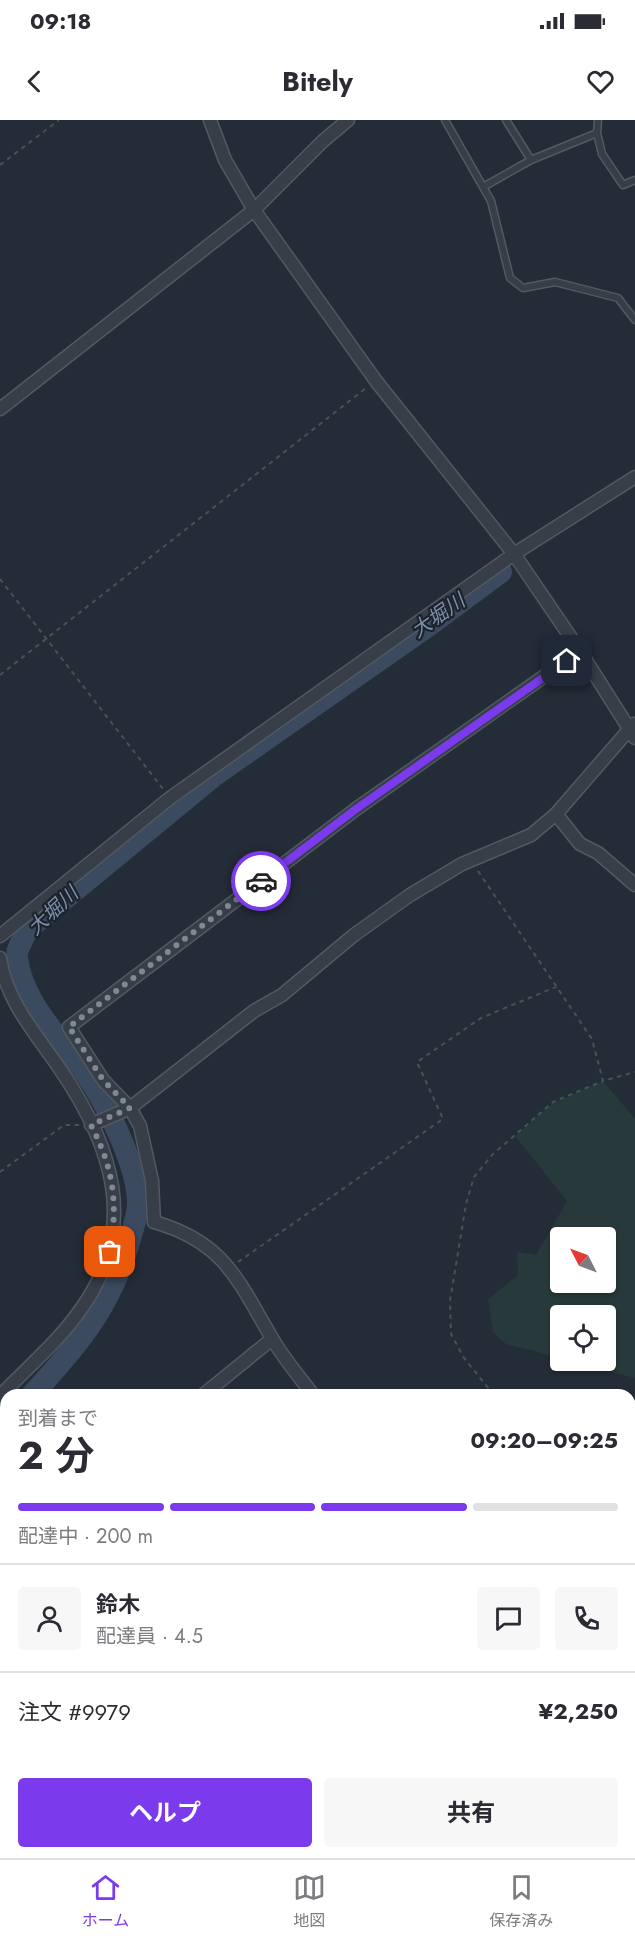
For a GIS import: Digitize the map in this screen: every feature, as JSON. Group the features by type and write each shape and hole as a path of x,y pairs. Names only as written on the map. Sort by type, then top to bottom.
{"street":[{"path":"92,1125 130,1108 254,1011 282,995 354,935 410,895 462,864 531,835 556,814 633,730 514,554 376,381 254,210 225,160 210,120"},
{"path":"0,409 254,210 323,141 348,120"},
{"path":"0,952 1,935 170,798 514,554 635,477"},
{"path":"309,1389 272,1339 258,1309 231,1268 208,1247 179,1229 154,1222 147,1154 140,1126 130,1108 103,1080 69,1027 356,809 580,651"},
{"path":"556,814 580,844 598,853 635,885"},
{"path":"0,958 9,994 65,1076 92,1125 111,1170 114,1196 114,1225 102,1273 81,1310 7,1389"},
{"path":"210,1389 272,1339"}],"lane":[{"path":"445,120 491,201 510,278 523,288 555,282 618,298 634,316"},
{"path":"506,120 531,160"},
{"path":"598,120 597,134 603,154 623,185 635,180"},
{"path":"483,187 531,160 597,134"}],"path":[{"path":"0,165 59,120"},
{"path":"0,675 376,381"},
{"path":"0,579 170,798"},
{"path":"472,861 592,1039 603,1081"},
{"path":"231,1268 443,1119 417,1062 481,1018 558,986"},
{"path":"489,1389 464,1358 451,1334 450,1301 466,1204 474,1177 492,1155 553,1102 603,1081 635,1072"},
{"path":"0,1172 64,1125 92,1125"}],"shaded area":[{"path":"603,1081 635,1119 635,1378 608,1371 616,1371 616,1305 550,1305 550,1355 506,1344 493,1332 488,1299 518,1275 517,1252 536,1255 550,1231 550,1293 616,1293 616,1227 552,1227 567,1201 515,1136 553,1103"}],"waterway":[{"name":"大堀川","path":"37,1389 78,1342 103,1305 122,1263 138,1203 137,1188 126,1153 101,1098 83,1070 43,1018 26,989 20,974 17,954 28,929 215,775 431,624 501,572"}],"way so far":[{"path":"110,1252 114,1225 111,1170 91,1125 130,1108 103,1080 69,1027 261,881"}],"route":[{"path":"261,881 356,809 567,661"}]}
